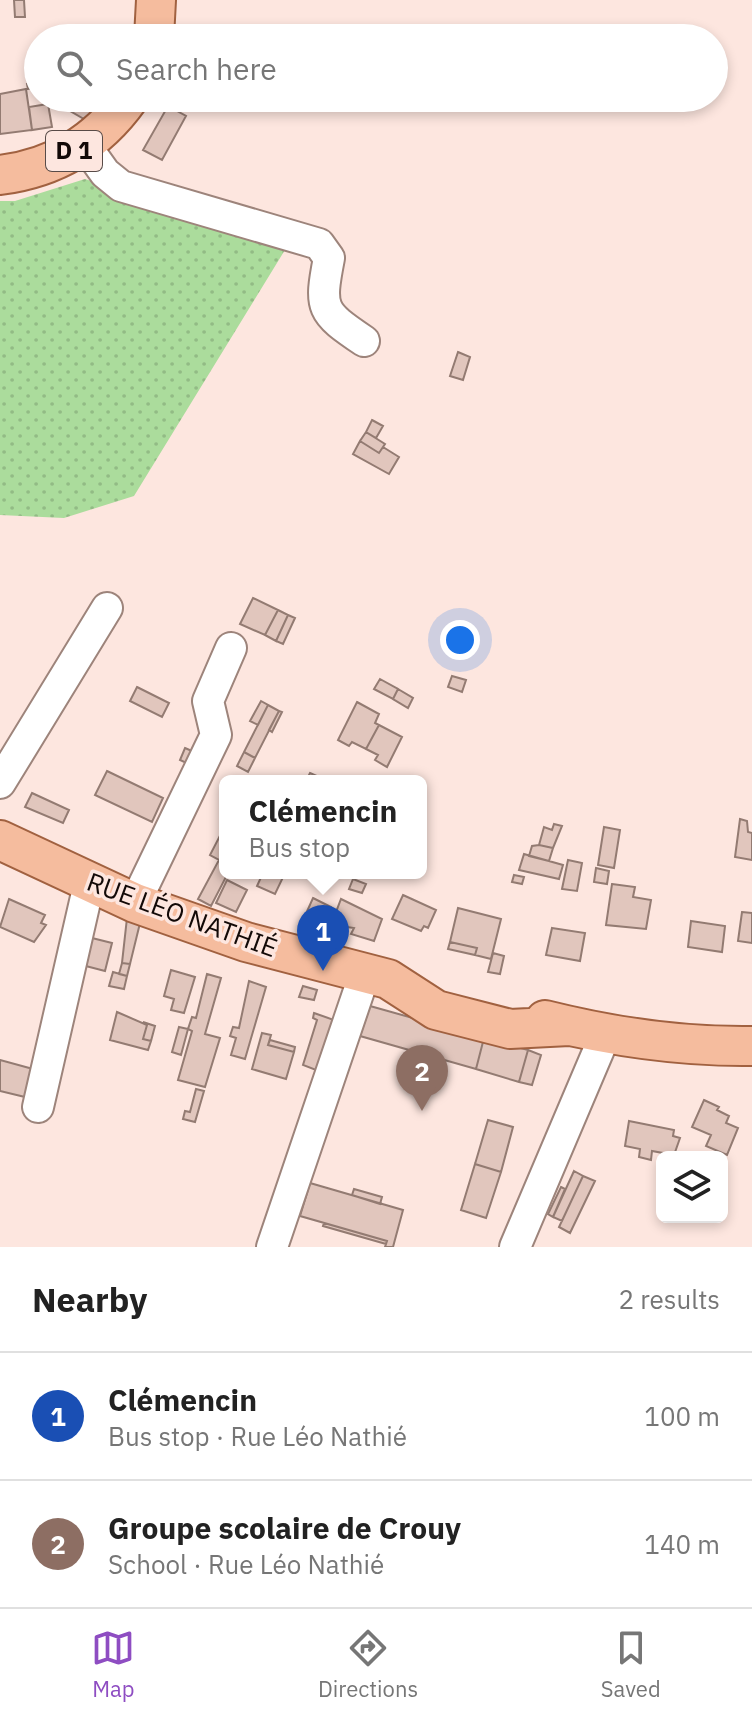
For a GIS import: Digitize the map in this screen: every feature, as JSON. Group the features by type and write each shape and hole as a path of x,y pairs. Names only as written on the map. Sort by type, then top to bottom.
{"main road":[{"path":"155,24 156,0"},
{"name":"D 1","path":"0,175 27,172 85,145 101,133 118,112"},
{"name":"RUE LÉO NATHIÉ","path":"0,840 135,903 246,942 388,979 413,992 436,1010 484,1024 510,1029 569,1026 693,1046 752,1046"}],"lane":[{"path":"85,145 105,173 121,186 319,244 329,258 321,298 329,318 364,341"},
{"path":"0,783 107,608"},
{"path":"135,903 216,735 208,701 231,648"},
{"path":"38,1107 89,884"},
{"path":"272,1247 365,973"},
{"path":"515,1247 606,1033"}],"green space":[{"path":"85,179 288,245 134,496 64,518 0,515 0,201 15,201"}],"building":[{"path":"14,0 24,0 25,17 15,17"},
{"path":"24,89 24,112 29,112 32,130 0,134 0,94"},
{"path":"30,112 49,112 52,127 32,130"},
{"path":"72,112 94,112 84,119"},
{"path":"165,112 179,112 186,116 162,160 143,150"},
{"path":"458,352 470,357 463,380 450,376"},
{"path":"372,420 383,426 376,438 366,432"},
{"path":"366,432 385,444 379,453 360,441"},
{"path":"360,441 379,453 383,447 399,457 389,474 353,454"},
{"path":"253,598 278,610 265,635 240,624"},
{"path":"278,610 288,615 276,641 265,635"},
{"path":"288,615 295,618 283,644 276,641"},
{"path":"452,676 466,680 462,692 448,687"},
{"path":"380,679 398,689 393,699 374,689"},
{"path":"137,687 169,703 162,717 130,701"},
{"path":"398,689 413,698 408,708 393,699"},
{"path":"261,701 268,705 258,725 250,721"},
{"path":"357,702 379,714 375,723 379,725 366,749 338,740"},
{"path":"268,705 279,711 255,758 244,752"},
{"path":"279,711 282,712 272,732 269,730"},
{"path":"379,725 402,737 387,767 375,760 378,755 366,749"},
{"path":"185,748 199,754 193,766 180,760"},
{"path":"244,752 255,758 248,772 237,766"},
{"path":"107,771 163,798 152,822 95,795"},
{"path":"32,793 69,810 63,823 25,807"},
{"path":"740,819 747,821 748,832 752,833 752,860 735,857"},
{"path":"554,824 562,826 553,848 539,845 544,827 552,830"},
{"path":"604,827 620,830 614,868 598,865"},
{"path":"219,838 219,860 210,855"},
{"path":"532,846 553,848 549,861 529,856"},
{"path":"524,854 563,865 559,879 519,870"},
{"path":"219,860 219,879 225,879 211,906 198,899"},
{"path":"568,860 582,863 577,891 562,889"},
{"path":"596,868 609,871 607,884 594,882"},
{"path":"514,875 524,877 522,884 512,882"},
{"path":"260,879 282,879 275,894 257,886"},
{"path":"353,879 366,884 362,893 349,889"},
{"path":"227,880 247,890 236,912 216,903"},
{"path":"612,884 635,887 633,897 651,900 646,929 606,925"},
{"path":"403,895 436,910 428,928 424,926 421,931 392,919"},
{"path":"313,898 331,907 323,926 304,918"},
{"path":"9,899 45,915 41,923 46,925 34,942 0,927"},
{"path":"341,899 382,919 374,941 351,934 354,928 340,926 333,920"},
{"path":"458,908 501,919 491,959 475,955 477,948 450,942"},
{"path":"742,912 752,913 752,943 738,941"},
{"path":"127,918 140,923 130,964 122,963"},
{"path":"691,921 725,926 722,952 688,947"},
{"path":"552,928 585,933 580,961 546,955"},
{"path":"84,936 112,943 105,971 78,964"},
{"path":"450,942 477,948 475,955 448,949"},
{"path":"493,953 504,956 500,974 488,972"},
{"path":"122,963 130,964 127,976 119,974"},
{"path":"171,970 195,977 184,1013 171,1010 174,999 164,996"},
{"path":"113,972 127,976 124,989 109,986"},
{"path":"207,974 221,978 205,1034 220,1038 205,1087 178,1080 192,1031 188,1029 192,1017 196,1018"},
{"path":"249,981 266,987 245,1059 231,1055 236,1038 230,1036 233,1027 239,1028"},
{"path":"303,986 317,990 314,1000 299,997"},
{"path":"370,1006 484,1038 476,1069 360,1036"},
{"path":"117,1012 147,1025 143,1039 151,1041 148,1050 110,1040"},
{"path":"314,1013 334,1020 316,1070 303,1065 317,1020 313,1018"},
{"path":"143,1022 155,1026 151,1041 143,1039 147,1025"},
{"path":"179,1027 188,1029 181,1055 172,1052"},
{"path":"262,1033 271,1035 268,1045 294,1052 286,1079 252,1069"},
{"path":"484,1038 528,1050 519,1082 476,1069"},
{"path":"270,1040 295,1047 294,1052 268,1045"},
{"path":"528,1050 541,1055 532,1085 519,1082"},
{"path":"0,1060 33,1069 25,1097 0,1091"},
{"path":"196,1089 204,1091 195,1122 183,1119 185,1111 190,1112"},
{"path":"704,1100 719,1107 717,1110 729,1116 726,1123 738,1128 728,1153 706,1146 711,1135 692,1127"},
{"path":"488,1120 513,1127 501,1172 475,1164"},
{"path":"629,1121 674,1130 673,1136 680,1138 675,1151 652,1151 651,1160 639,1157 640,1149 625,1146"},
{"path":"475,1164 501,1172 486,1218 461,1210"},
{"path":"574,1171 583,1176 562,1221 553,1217"},
{"path":"583,1176 595,1181 570,1233 559,1227"},
{"path":"310,1183 403,1210 393,1247 385,1247 387,1241 300,1216"},
{"path":"561,1187 565,1189 553,1217 548,1214"},
{"path":"354,1189 382,1197 380,1204 352,1195"},
{"path":"324,1223 387,1241 386,1244 323,1226"}],"place":[{"name":"Clémencin","path":"323,971"},
{"name":"Groupe scolaire de Crouy","path":"422,1111"}]}
